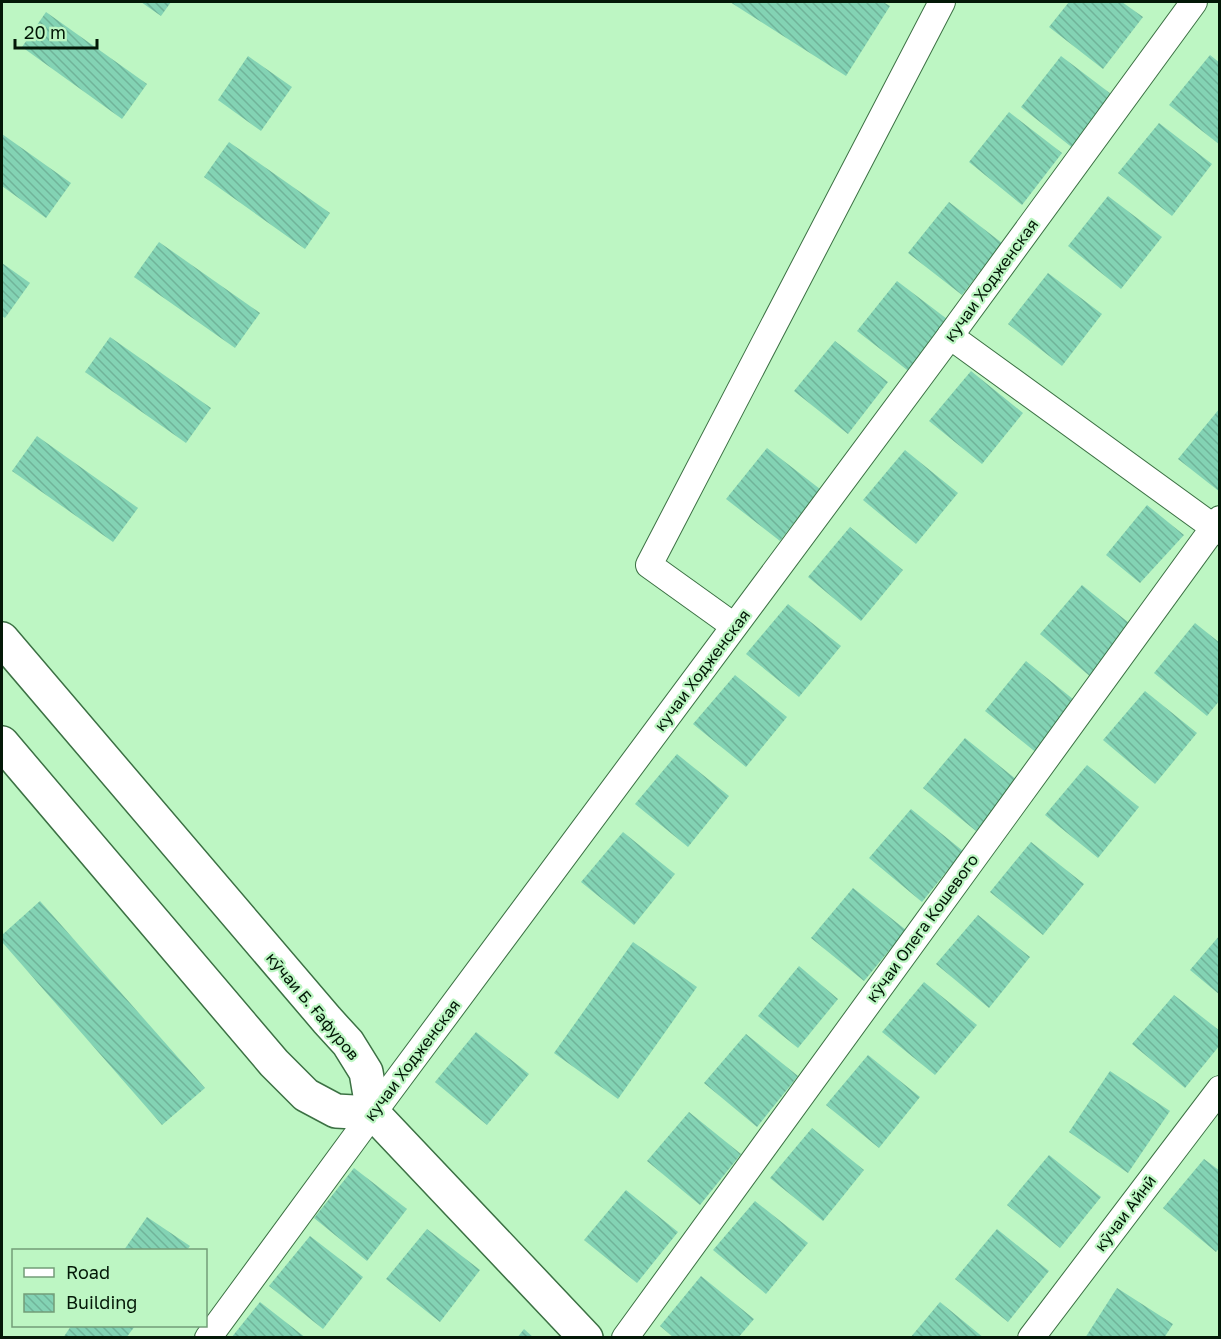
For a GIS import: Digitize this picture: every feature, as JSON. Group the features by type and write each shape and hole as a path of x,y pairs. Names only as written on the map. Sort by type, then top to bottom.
{"main road":[{"name":"кӯчаи Б. Ғафуров","path":"2,639 348,1043 366,1072 373,1113"},
{"path":"2,743 274,1063 306,1095 336,1111 373,1113 586,1338"}],"street":[{"path":"735,626 650,565 942,2"},
{"name":"кучаи Ходженская","path":"208,1338 950,336 1194,2"},
{"path":"950,336 1217,526"},
{"name":"кӯчаи Олега Кошевого","path":"625,1338 1217,526"},
{"name":"кӯчаи Айнӣ","path":"1031,1338 1220,1089"}],"building":[{"path":"141,2 171,2 161,16"},
{"path":"730,2 883,2 890,6 846,76"},
{"path":"1069,2 1122,2 1143,17 1103,69 1049,27"},
{"path":"46,12 147,84 122,119 22,47"},
{"path":"1210,55 1220,63 1220,145 1169,105"},
{"path":"248,56 292,87 261,131 218,100"},
{"path":"1061,56 1115,97 1074,149 1021,107"},
{"path":"1009,112 1062,153 1022,205 969,162"},
{"path":"1159,123 1212,164 1172,216 1118,173"},
{"path":"2,134 71,183 46,218 2,186"},
{"path":"229,142 330,213 305,249 204,177"},
{"path":"1108,196 1162,237 1121,289 1068,246"},
{"path":"949,202 1002,243 962,295 908,253"},
{"path":"159,242 260,313 235,348 134,277"},
{"path":"2,263 30,283 5,318 2,316"},
{"path":"1048,273 1102,314 1062,366 1008,324"},
{"path":"897,281 951,322 911,373 857,331"},
{"path":"110,337 211,408 186,443 85,372"},
{"path":"835,341 888,382 848,434 794,391"},
{"path":"971,371 1023,413 982,464 929,421"},
{"path":"1220,408 1220,492 1178,459"},
{"path":"37,436 138,508 113,542 12,471"},
{"path":"767,448 820,489 780,541 726,499"},
{"path":"905,450 958,493 916,544 863,500"},
{"path":"1147,505 1184,535 1140,583 1106,555"},
{"path":"850,527 903,570 861,621 808,577"},
{"path":"1082,585 1134,627 1092,678 1040,634"},
{"path":"788,604 841,646 799,697 746,654"},
{"path":"1195,623 1220,643 1220,700 1207,716 1154,673"},
{"path":"1026,661 1079,704 1038,754 985,711"},
{"path":"735,675 787,717 746,767 693,724"},
{"path":"1145,691 1197,733 1155,784 1103,740"},
{"path":"965,738 1017,780 976,831 923,788"},
{"path":"677,754 729,796 688,847 635,804"},
{"path":"1087,765 1139,807 1098,858 1045,815"},
{"path":"911,809 963,851 922,902 869,858"},
{"path":"623,832 675,874 634,925 581,882"},
{"path":"1031,842 1084,884 1043,935 990,892"},
{"path":"853,888 906,930 864,981 811,938"},
{"path":"40,901 205,1088 162,1125 2,942 2,935"},
{"path":"978,915 1030,957 989,1008 936,964"},
{"path":"1220,935 1220,995 1190,970"},
{"path":"633,942 697,987 618,1099 554,1053"},
{"path":"799,966 838,999 798,1048 758,1016"},
{"path":"924,982 977,1025 935,1075 882,1032"},
{"path":"1174,995 1220,1031 1220,1045 1185,1088 1132,1044"},
{"path":"476,1032 529,1074 487,1125 435,1082"},
{"path":"746,1034 798,1076 757,1127 704,1083"},
{"path":"868,1055 920,1097 879,1148 826,1105"},
{"path":"1110,1071 1170,1111 1128,1173 1069,1132"},
{"path":"689,1112 741,1154 700,1205 647,1161"},
{"path":"812,1128 864,1170 823,1221 770,1178"},
{"path":"1049,1155 1101,1197 1060,1248 1007,1205"},
{"path":"1204,1159 1220,1171 1220,1247 1216,1252 1163,1208"},
{"path":"354,1168 407,1209 367,1261 314,1218"},
{"path":"626,1190 678,1232 637,1283 584,1240"},
{"path":"755,1201 808,1243 766,1294 713,1250"},
{"path":"147,1217 190,1246 188,1249 125,1249"},
{"path":"427,1229 480,1270 440,1322 386,1279"},
{"path":"997,1229 1049,1271 1008,1322 955,1279"},
{"path":"310,1236 363,1277 323,1329 269,1286"},
{"path":"701,1276 754,1319 738,1338 674,1338 660,1326"},
{"path":"1117,1288 1173,1324 1164,1338 1085,1338"},
{"path":"260,1302 306,1338 231,1338"},
{"path":"940,1302 984,1338 910,1338"},
{"path":"70,1327 134,1327 126,1338 63,1338"},
{"path":"524,1329 534,1338 517,1338"}]}
